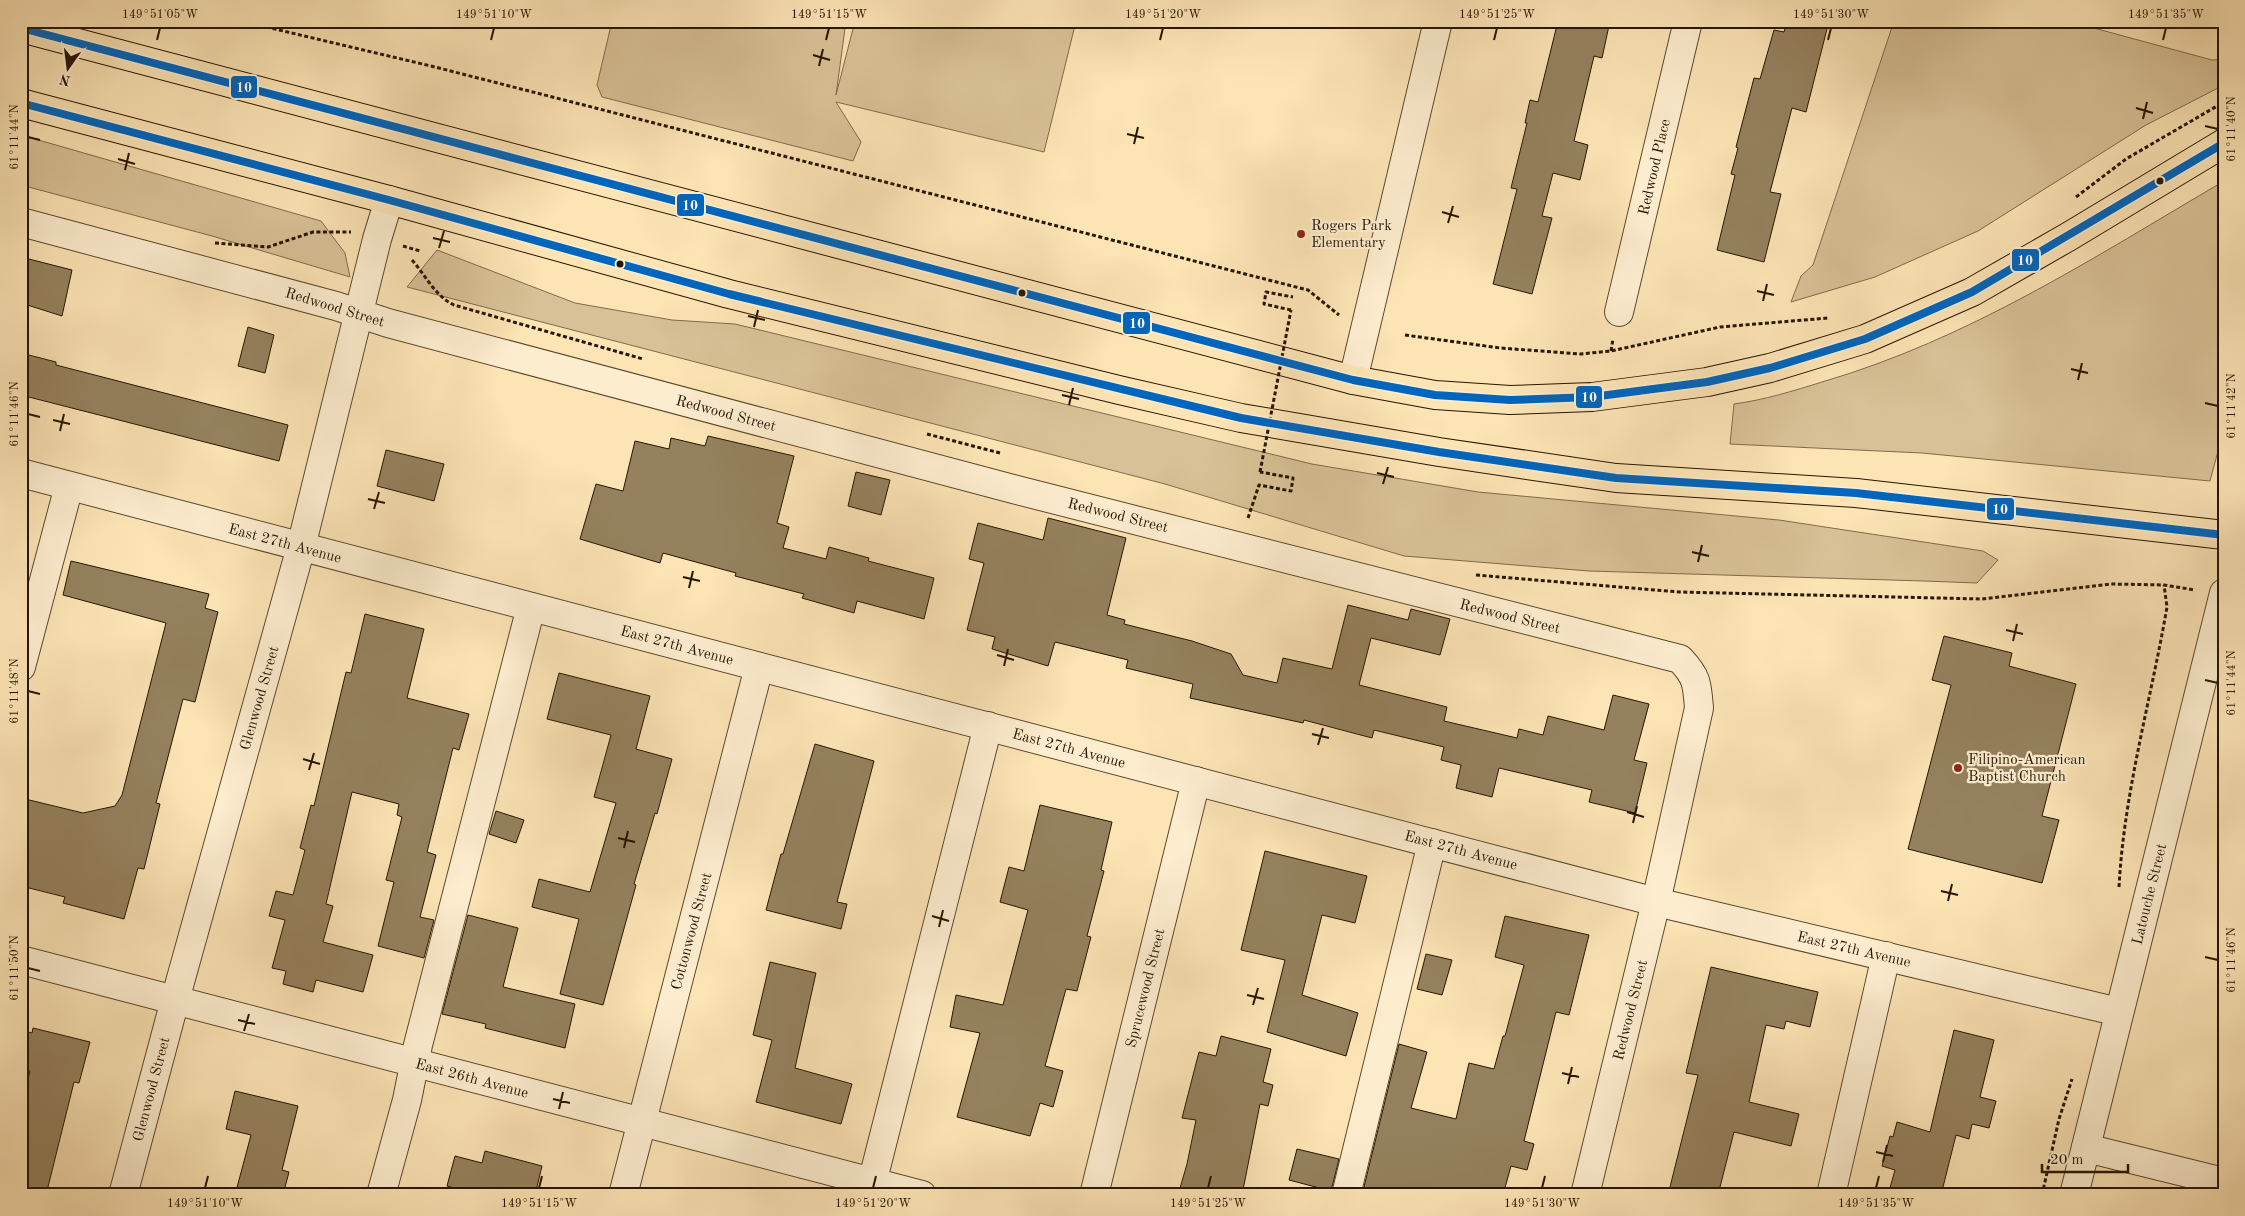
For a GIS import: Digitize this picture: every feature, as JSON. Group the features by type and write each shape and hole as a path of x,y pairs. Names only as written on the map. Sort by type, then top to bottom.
{"main road":[{"path":"21,28 1353,380 1435,395 1510,400 1592,397 1707,382 1770,368 1865,339 1972,292 2068,237 2224,143"},
{"path":"21,103 389,200 729,294 1110,388 1241,418 1439,452 1616,478 1856,493 2224,535"}],"street":[{"path":"1353,380 1438,21"},
{"name":"Redwood Place","path":"1619,312 1688,21"},
{"name":"Glenwood Street","path":"123,1195 174,1000 301,547 389,200"},
{"name":"Redwood Street","path":"21,222 359,313 388,324 994,484 1680,659 1692,671 1697,685 1699,708 1656,902 1585,1195"},
{"name":"East 27th Avenue","path":"21,473 1656,902 2119,1012"},
{"path":"21,666 69,486"},
{"name":"Latouche Street","path":"2074,1195 2224,593"},
{"path":"381,1195 531,607"},
{"name":"Cottonwood Street","path":"622,1195 759,667"},
{"path":"870,1188 988,726"},
{"name":"Sprucewood Street","path":"1094,1195 1196,781"},
{"path":"1346,1195 1432,843"},
{"path":"1831,1195 1886,956"},
{"name":"East 26th Avenue","path":"21,960 641,1122 870,1188 922,1195"},
{"path":"2086,1148 2224,1182"}],"path":[{"path":"241,21 441,69 1296,286 1308,290 1344,318"},
{"path":"2072,199 2126,159 2224,102"},
{"path":"209,242 268,247 313,232 346,230"},
{"path":"412,260 432,283 436,292 444,301 652,361"},
{"path":"1248,518 1259,485 1291,491 1293,478 1260,472 1291,310 1264,304 1266,292 1293,297"},
{"path":"1405,335 1500,348 1580,354 1611,351 1720,327 1836,318"},
{"path":"919,432 1004,454"},
{"path":"1239,516 1257,521"},
{"path":"1474,575 1679,592 1982,599 2111,584 2164,585 2168,607 2139,744 2121,864 2119,896"}],"shaded area":[{"path":"612,21 846,21 836,95 855,21 1076,21 1044,152 836,102 861,142 853,161 602,97 597,85"},
{"path":"1894,21 2068,21 2212,60 2224,59 2224,85 2146,125 1978,231 1875,277 1791,302 1801,276 1813,265"},
{"path":"21,135 321,221 345,253 350,277 212,236 21,185"},
{"path":"2224,181 2224,429 2210,481 1922,453 1730,444 1734,404 1789,392 1876,364 1979,320 2078,267"},
{"path":"437,250 575,303 672,320 735,324 1312,464 1478,492 1779,520 1983,551 1998,560 1977,583 1589,571 1404,556 1165,484 407,287"}],"building":[{"path":"1558,21 1610,21 1602,58 1594,56 1574,141 1588,145 1580,180 1553,173 1542,216 1552,218 1532,294 1493,284 1517,189 1511,188 1527,123 1525,123 1530,100 1538,102"},
{"path":"1787,21 1829,21 1806,112 1792,108 1770,192 1781,194 1764,262 1717,250 1735,175 1731,174 1738,148 1736,147 1754,78 1760,79 1774,30 1784,32"},
{"path":"21,257 72,270 62,316 21,303"},
{"path":"248,327 274,335 265,373 238,366"},
{"path":"21,353 56,362 56,365 288,425 279,461 21,395"},
{"path":"708,436 794,456 777,523 789,527 783,548 826,559 829,547 869,558 868,561 934,578 924,619 857,601 854,613 802,598 804,594 735,576 736,573 663,553 660,563 580,539 596,484 623,491 635,441 669,449 671,438 705,446"},
{"path":"386,450 444,464 434,501 377,486"},
{"path":"856,472 890,480 881,515 848,506"},
{"path":"1048,518 1126,538 1107,615 1125,620 1124,624 1192,641 1231,654 1243,675 1277,683 1283,658 1332,669 1348,605 1408,620 1411,609 1450,619 1440,655 1371,638 1359,685 1447,707 1444,721 1517,738 1519,729 1543,735 1548,716 1604,730 1613,695 1649,704 1634,760 1647,763 1635,813 1589,802 1592,790 1499,768 1492,797 1456,788 1461,765 1441,760 1444,747 1374,730 1372,738 1304,720 1303,723 1190,698 1193,684 1126,668 1128,660 1055,642 1048,666 992,649 995,637 967,630 984,563 969,559 978,523 1043,540"},
{"path":"71,561 209,594 205,608 218,612 195,702 183,699 156,803 160,804 144,869 138,868 124,919 63,903 65,897 21,886 21,798 83,813 115,806 122,795 166,623 63,595"},
{"path":"365,614 424,629 407,698 469,714 459,750 453,748 427,852 436,855 420,917 434,920 424,958 378,946 394,882 386,880 402,817 397,815 399,804 352,792 326,904 333,906 323,942 373,955 363,992 316,980 313,992 283,984 286,971 272,968 285,920 269,916 276,891 293,895 305,850 300,848 311,805 314,806 346,672 351,673"},
{"name":"Filipino-American Baptist Church","path":"1944,636 2012,653 2009,666 2076,684 2042,816 2059,820 2042,883 1908,849 1951,685 1932,680"},
{"path":"559,673 650,696 636,749 672,759 657,814 655,813 634,884 636,885 603,1005 560,994 579,919 532,907 539,879 590,892 616,803 594,797 611,735 547,719"},
{"path":"815,744 874,761 837,902 847,904 841,929 766,910"},
{"path":"1040,805 1112,822 1101,870 1104,871 1087,936 1091,937 1077,991 1066,989 1045,1066 1063,1071 1053,1107 1040,1103 1030,1136 957,1117 980,1033 950,1027 956,995 1003,1005 1028,910 1000,902 1009,867 1024,871"},
{"path":"496,811 524,820 516,843 489,834"},
{"path":"1265,851 1367,876 1355,923 1322,915 1302,995 1358,1013 1346,1056 1267,1032 1285,960 1241,950"},
{"path":"468,915 518,928 503,987 575,1004 565,1048 485,1028 486,1024 442,1014"},
{"path":"1505,916 1589,935 1569,1015 1556,1012 1524,1141 1534,1144 1527,1170 1511,1166 1503,1195 1362,1195 1399,1044 1427,1052 1411,1108 1456,1119 1469,1063 1494,1069 1524,965 1495,957"},
{"path":"1426,954 1452,960 1442,995 1417,989"},
{"path":"770,962 816,973 795,1068 852,1084 841,1124 756,1102 772,1040 753,1035"},
{"path":"1711,967 1818,992 1810,1027 1786,1021 1784,1029 1766,1025 1749,1102 1799,1114 1791,1146 1734,1132 1718,1195 1668,1195 1698,1075 1686,1073"},
{"path":"33,1028 90,1042 79,1083 74,1082 46,1195 21,1195 21,1109 30,1071 21,1069 21,1030 32,1033"},
{"path":"1954,1030 1994,1040 1980,1097 1996,1101 1989,1128 1972,1124 1969,1139 1956,1135 1941,1195 1888,1195 1895,1170 1882,1166 1890,1136 1893,1137 1897,1122 1930,1132"},
{"path":"1221,1036 1271,1049 1263,1082 1273,1085 1268,1106 1260,1104 1242,1195 1178,1195 1187,1164 1196,1120 1182,1118 1199,1052 1216,1056"},
{"path":"235,1091 298,1106 282,1170 289,1172 283,1195 235,1195 251,1135 226,1129"},
{"path":"1297,1149 1339,1159 1331,1191 1289,1180"},
{"path":"485,1151 542,1166 535,1195 481,1195 447,1186 455,1156 482,1163"}],"transit line":[{"name":"10","path":"21,28 1353,380 1435,395 1510,400 1592,397 1707,382 1770,368 1865,339 1972,292 2224,143"},
{"name":"10","path":"21,103 389,200 729,294 1241,418 1439,452 1616,478 1856,493 2224,535"}],"place":[{"name":"Rogers Park Elementary","path":"1301,234"},
{"name":"Filipino-American Baptist Church","path":"1958,768"}]}
